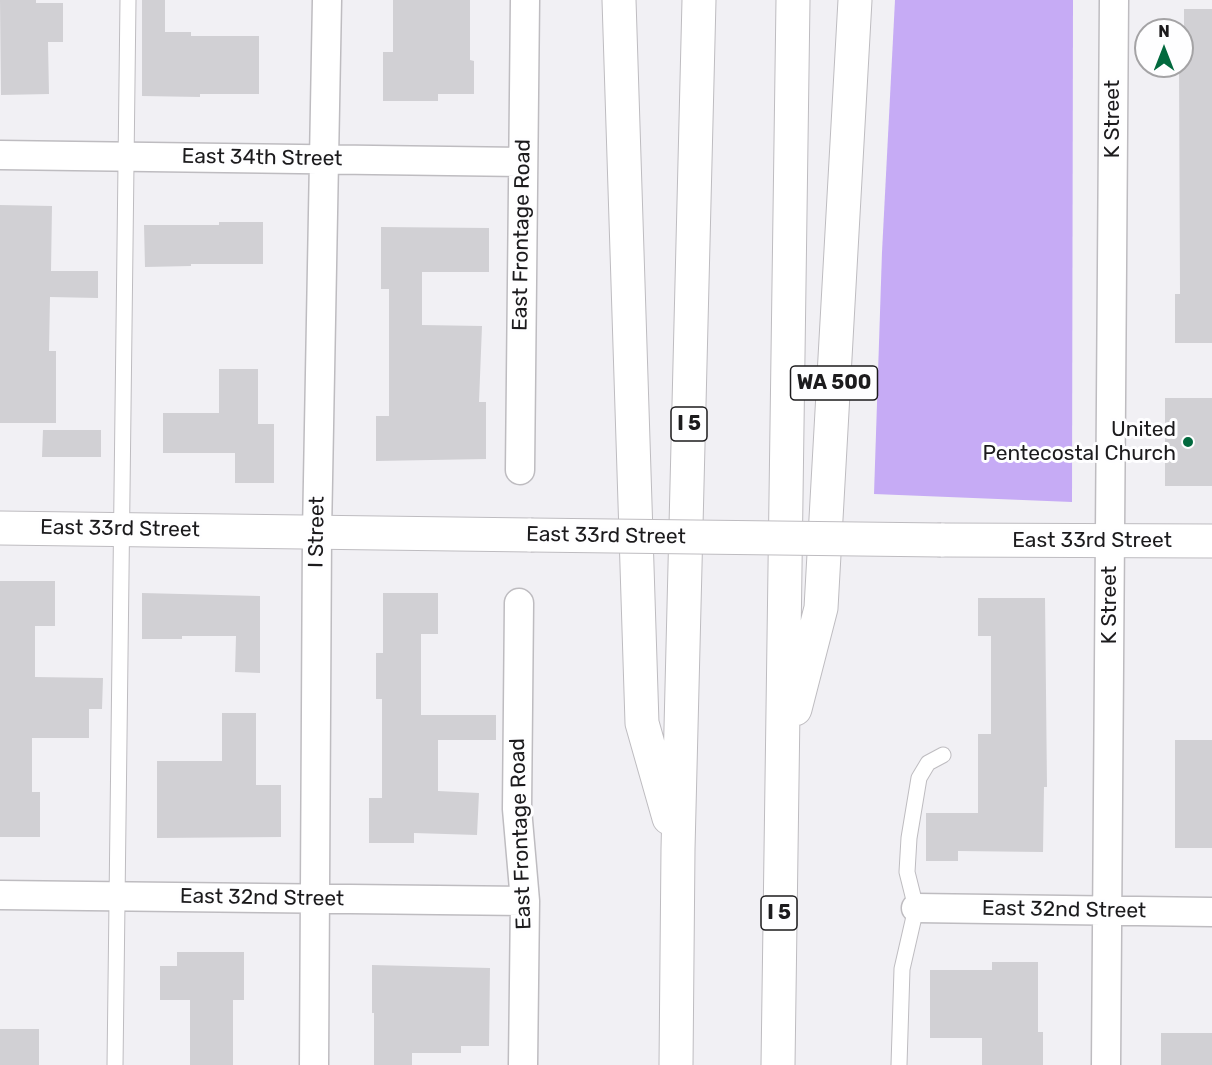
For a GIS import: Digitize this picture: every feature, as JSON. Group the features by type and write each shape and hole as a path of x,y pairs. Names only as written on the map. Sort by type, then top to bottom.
{"main road":[{"path":"614,0 621,69"},
{"path":"619,0 642,723 678,849"},
{"name":"I 5","path":"676,1065 678,849 699,0"},
{"name":"I 5","path":"778,1065 793,0"},
{"name":"WA 500","path":"781,760 821,609 855,0"},
{"name":"East 33rd Street","path":"0,528 531,536 1212,541"}],"street":[{"name":"I Street","path":"314,1065 317,533 327,0"},
{"name":"East Frontage Road","path":"520,470 525,0"},
{"name":"K Street","path":"1106,1065 1114,0"},
{"name":"East 34th Street","path":"0,155 523,162"},
{"name":"East Frontage Road","path":"519,603 517,809 525,901 523,1065"},
{"name":"East 32nd Street","path":"0,895 525,901"},
{"name":"East 32nd Street","path":"916,908 1212,912"}],"lane":[{"path":"115,1065 128,0"},
{"path":"899,1065 902,969 916,908 907,872 909,838 919,778 928,763 943,754"}],"shaded area":[{"path":"895,0 1073,0 1072,502 874,494 882,252"}],"building":[{"path":"0,0 63,3 63,42 48,42 49,94 1,95"},
{"path":"142,0 165,0 165,32 191,32 191,36 259,36 259,94 200,94 200,97 142,96"},
{"path":"393,0 470,0 470,60 474,61 474,94 438,94 438,101 383,101 383,52 393,52"},
{"path":"1184,9 1212,9 1212,343 1175,343 1175,294 1180,294 1179,78 1194,78 1194,18 1184,18"},
{"path":"0,205 52,206 51,271 98,271 98,298 50,297 49,351 56,351 56,423 0,423"},
{"path":"219,222 263,222 263,264 191,264 191,266 145,267 144,225 219,225"},
{"path":"381,227 489,228 489,272 422,272 422,325 482,326 479,402 486,402 486,459 376,461 376,416 389,416 389,289 381,289"},
{"path":"219,369 258,369 258,424 274,424 274,483 235,483 235,453 163,453 163,413 219,413"},
{"name":"United Pentecostal Church","path":"1165,398 1212,398 1212,486 1165,486"},
{"path":"43,430 101,430 101,457 42,457"},
{"path":"0,581 55,581 55,626 35,626 35,677 103,678 102,709 89,709 89,738 32,738 32,792 40,792 40,837 0,837"},
{"path":"142,593 260,596 260,673 235,672 236,636 142,639"},
{"path":"383,593 438,593 438,634 421,634 421,715 496,715 496,740 438,740 438,791 479,793 477,835 414,833 414,843 369,843 369,798 382,798 382,699 376,699 376,653 383,653"},
{"path":"978,598 1045,598 1047,787 1044,787 1043,852 958,851 958,861 926,861 926,813 978,813 978,734 991,734 991,636 978,636"},
{"path":"222,713 256,713 256,785 281,785 281,837 157,838 157,761 222,761"},
{"path":"1175,740 1212,740 1212,848 1175,848"},
{"path":"177,952 244,952 244,1000 233,1000 233,1065 190,1065 190,1000 160,1000 160,966 177,966"},
{"path":"992,962 1038,962 1038,1032 1043,1032 1043,1065 982,1065 982,1038 930,1038 930,970 992,970"},
{"path":"372,965 490,968 489,1046 461,1046 461,1053 412,1053 412,1065 374,1065"},
{"path":"0,1029 39,1029 39,1065 0,1065"},
{"path":"1161,1033 1212,1033 1212,1065 1161,1065"}],"place":[{"name":"United Pentecostal Church","path":"1188,442"}]}
